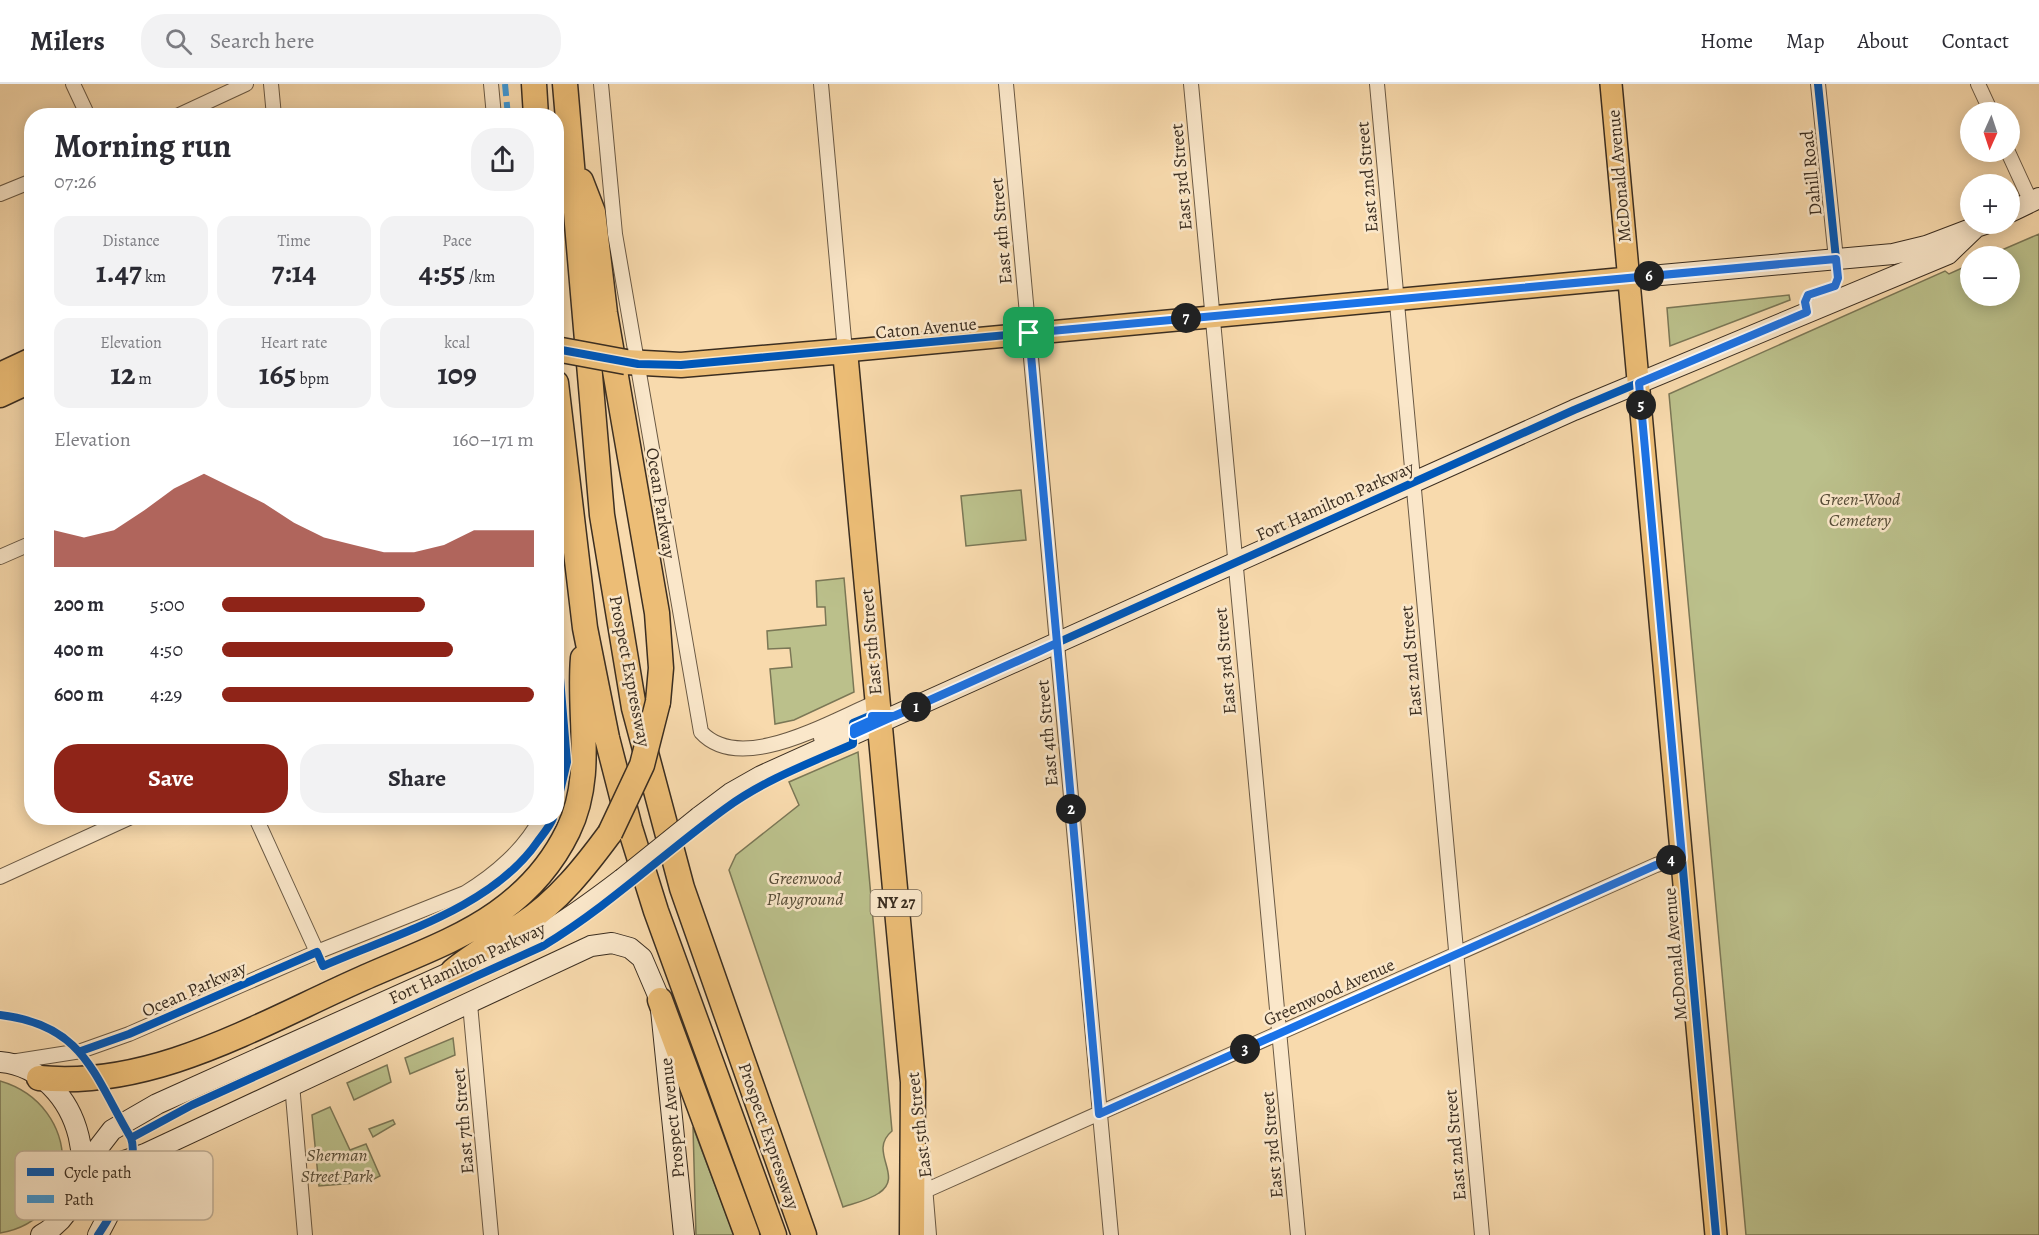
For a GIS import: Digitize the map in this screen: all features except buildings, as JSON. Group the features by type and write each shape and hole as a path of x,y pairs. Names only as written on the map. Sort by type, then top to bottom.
{"highway":[{"path":"534,84 536,108"},
{"name":"Prospect Expressway","path":"566,84 602,515 634,708 682,888 804,1235"},
{"path":"453,971 471,956 524,924 551,902 586,866 610,833 642,765 658,702 660,639 648,550 605,313 593,212 571,158"},
{"name":"Caton Avenue","path":"564,350 632,363 681,364 845,351"},
{"name":"East 5th Street","path":"845,351 875,712 913,1082"},
{"path":"0,375 24,364"},
{"path":"0,395 24,384"},
{"name":"Prospect Expressway","path":"564,451 585,628 607,738 630,828 656,911 774,1235"},
{"path":"39,1077 61,1080 105,1076 165,1064 191,1055 474,928 522,893 556,852 568,831 581,793 584,754 580,691 585,628"},
{"path":"660,1000 747,1235"},
{"name":"NY 27","path":"912,1235 913,1082"}],"main road":[{"name":"McDonald Avenue","path":"1611,84 1716,1235"},
{"path":"2020,207 2035,200"},
{"name":"Caton Avenue","path":"845,351 1836,259 1909,251 1960,232"},
{"name":"Fort Hamilton Parkway","path":"96,1151 112,1130 122,1122 168,1099 453,971 478,966 542,936 622,879 731,793 875,712 1057,643 1639,383 1948,254 1970,234"},
{"path":"149,1151 591,946 612,943 630,948 642,958 660,1000"},
{"name":"Prospect Avenue","path":"660,1000 684,1235"},
{"path":"2,1060 39,1077 65,1105 79,1131 81,1151"},
{"name":"Fort Hamilton Parkway","path":"51,1233 61,1220"},
{"path":"98,1235 106,1220"}],"street":[{"path":"74,84 84,108"},
{"path":"194,108 246,84"},
{"path":"271,84 273,108"},
{"path":"491,84 493,108"},
{"name":"Ocean Parkway","path":"601,84 615,234 632,363 700,732 713,744 727,748 762,747 875,712"},
{"name":"East 5th Street","path":"820,84 845,351"},
{"name":"East 4th Street","path":"1006,84 1111,1235"},
{"name":"East 3rd Street","path":"1191,84 1298,1235"},
{"name":"East 2nd Street","path":"1377,84 1482,1235"},
{"name":"Dahill Road","path":"1818,84 1836,259"},
{"path":"1978,84 1986,102"},
{"path":"2014,162 2035,200"},
{"path":"0,195 24,184"},
{"path":"0,557 24,546"},
{"path":"0,877 114,825"},
{"path":"259,825 317,952"},
{"name":"Ocean Parkway","path":"2,1060 81,1051 129,1034 317,952 465,893 483,882 515,854 537,825"},
{"name":"Greenwood Avenue","path":"927,1190 1656,865 1682,857"},
{"name":"East 7th Street","path":"470,1004 491,1235"},
{"name":"East 5th Street","path":"913,1082 927,1190 929,1235"},
{"path":"292,1084 305,1235"}],"green space":[{"name":"Green-Wood Cemetery","path":"2039,234 2039,1235 1746,1235 1669,394 1945,271 1949,274 1960,269 1960,306 2020,306 2020,246 2011,246"},
{"path":"1789,295 1790,300 1670,346 1667,308"},
{"path":"1021,490 1026,540 966,546 961,496"},
{"path":"844,578 854,692 794,720 775,724 770,669 792,667 790,648 768,649 767,631 826,625 825,607 817,607 816,581"},
{"name":"Greenwood Playground","path":"858,752 892,1131 885,1139 883,1147 888,1171 886,1186 871,1198 843,1207 729,870 736,855 799,805 789,782"},
{"path":"453,1038 455,1055 410,1074 405,1058"},
{"path":"387,1065 391,1082 354,1100 347,1083"},
{"path":"0,1081 27,1094 47,1113 59,1136 61,1151 15,1151 15,1220 32,1220 0,1233"},
{"name":"Sherman Street Park","path":"330,1107 350,1150 366,1144 380,1176 368,1182 319,1186 312,1115"},
{"path":"393,1120 395,1124 373,1137 369,1129"},
{"path":"693,1127 734,1235 696,1235"}],"marked path":[{"path":"505,84 507,108"}],"cycle path":[{"path":"131,1138 192,1105 543,946 614,897 703,825 741,798 788,773 853,744 853,723 872,715 895,716 1574,410 1807,312 1806,298 1835,286 1838,278 1818,84"},
{"path":"564,350 638,364 681,365 1836,259"},
{"path":"1639,383 1716,1235"},
{"path":"564,726 567,762 564,775"},
{"path":"81,1051 129,1034 317,952 323,966 441,917 469,902 519,864 549,825"},
{"path":"0,1015 51,1029 83,1056 131,1138 133,1151"},
{"path":"98,1235 107,1220"}],"route":[{"path":"1029,333 1057,643 895,716 854,734 854,728 872,720 872,716 895,716 1040,651 1057,643 1099,1114 1656,865 1682,857 1639,383 1807,312 1805,302 1808,295 1835,286 1838,278 1836,259 1029,333"}]}
